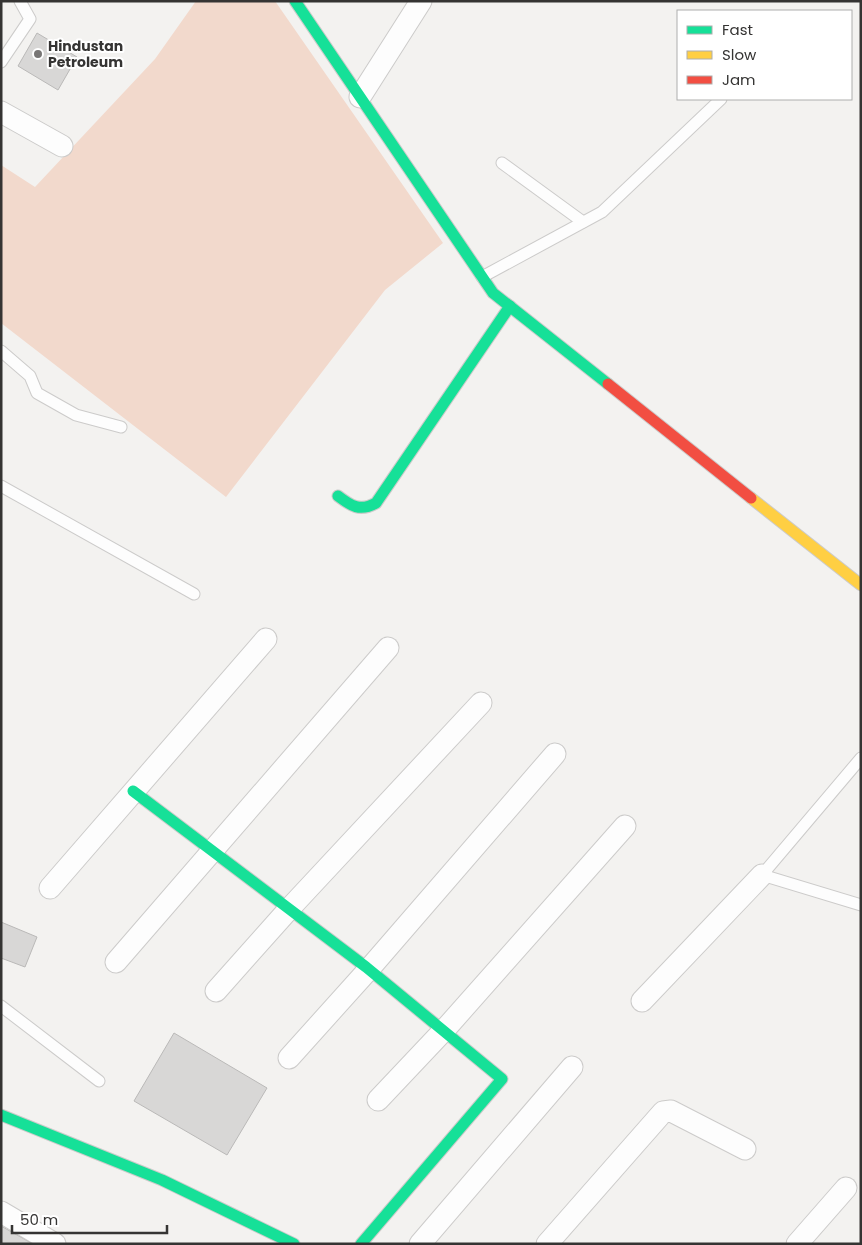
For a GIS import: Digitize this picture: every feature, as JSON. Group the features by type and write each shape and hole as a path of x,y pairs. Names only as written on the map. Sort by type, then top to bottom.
{"street":[{"path":"294,1 493,293 861,585"},
{"path":"360,97 421,1"},
{"path":"1,112 62,146"},
{"path":"338,496 353,508 366,509 376,503 510,306"},
{"path":"50,888 266,639"},
{"path":"116,962 388,648"},
{"path":"216,991 289,909 481,703"},
{"path":"289,1058 369,970 555,754"},
{"path":"133,791 211,853 289,909 446,1028 502,1079 361,1244"},
{"path":"378,1100 446,1028 625,826"},
{"path":"642,1001 762,875"},
{"path":"420,1244 572,1067"},
{"path":"547,1244 664,1112 671,1112 745,1149"},
{"path":"1,1115 162,1180 294,1244"},
{"path":"797,1244 846,1188"},
{"path":"1,1212 55,1244"}],"lane":[{"path":"1,62 30,19 20,1"},
{"path":"482,277 602,212 720,100"},
{"path":"502,162 583,222"},
{"path":"1,351 30,376 37,393 76,415 121,427"},
{"path":"1,486 194,594"},
{"path":"861,758 762,875 861,905"},
{"path":"1,1006 99,1081"}],"shaded area":[{"path":"196,1 275,1 443,243 385,290 226,497 1,323 1,165 35,187 155,59"}],"building":[{"path":"37,33 77,57 58,90 18,66"},
{"path":"1,922 37,937 25,967 1,958"},
{"path":"174,1033 267,1088 227,1155 134,1101"},
{"path":"1,1226 33,1244 1,1244"}],"traffic: fast":[{"path":"295,1 493,293 608,384"},
{"path":"338,496 356,507 365,507 376,503 510,306"},
{"path":"133,791 366,967 502,1079 361,1244"},
{"path":"1,1115 162,1180 294,1244"}],"traffic: slow":[{"path":"751,498 861,585"}],"traffic: jam":[{"path":"608,384 751,498"}],"place":[{"name":"Hindustan Petroleum","path":"38,54"}]}
